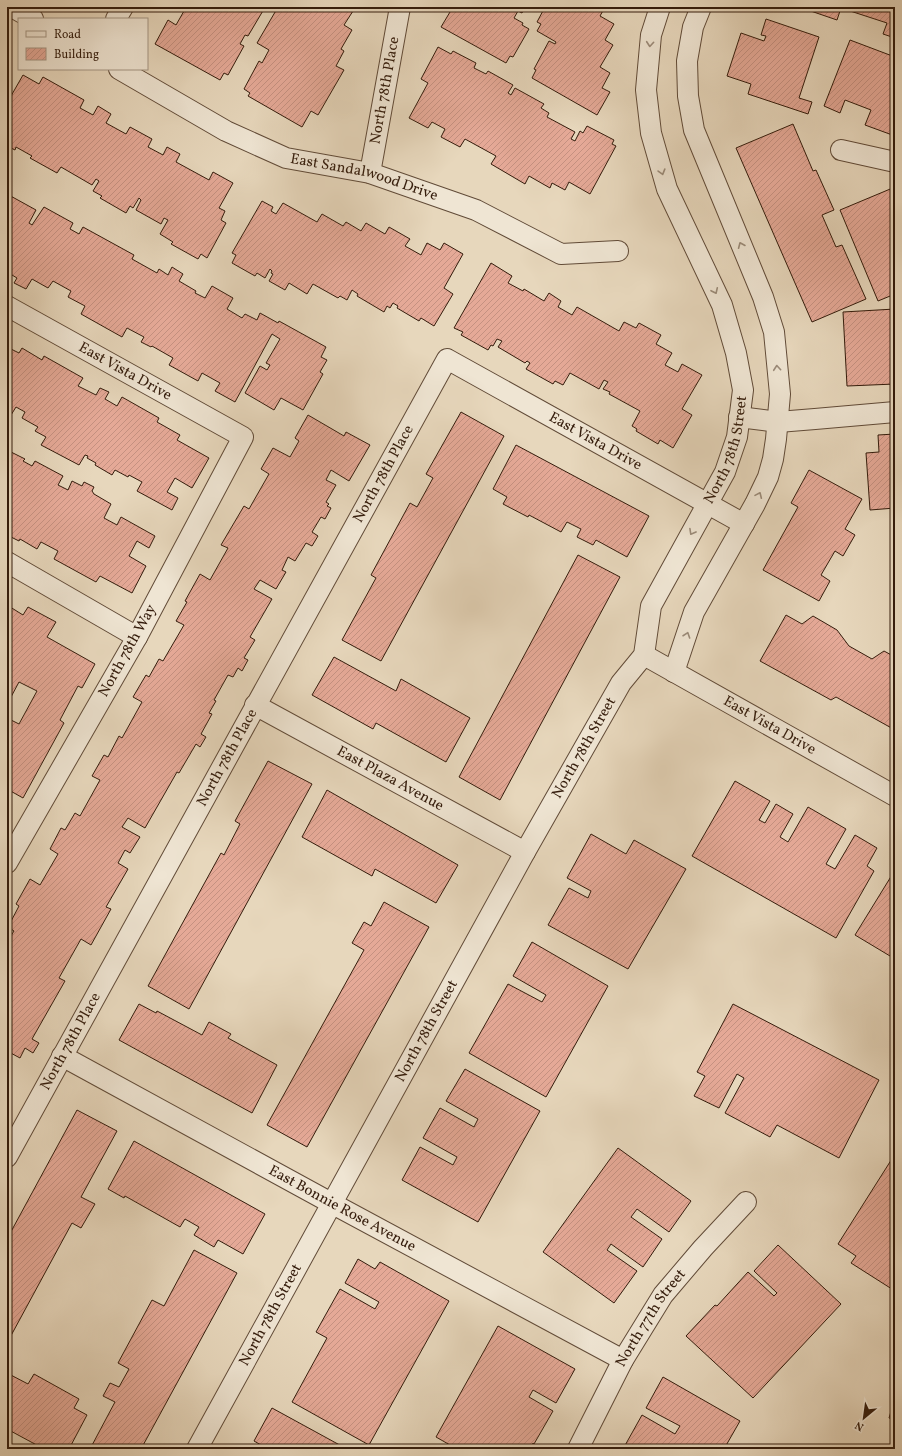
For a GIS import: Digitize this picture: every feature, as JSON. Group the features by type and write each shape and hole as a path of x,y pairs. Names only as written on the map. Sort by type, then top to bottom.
{"street":[{"path":"12,7 31,18"},
{"path":"117,18 123,7"},
{"name":"North 78th Place","path":"370,173 400,7"},
{"name":"North 78th Street","path":"197,1449 620,683 644,655 651,606 725,472 737,437 743,390 736,353 722,305 667,189 651,133 646,90 651,35 660,7"},
{"path":"674,672 694,612 744,524 768,477 773,459 780,394 774,332 763,297 694,130 688,96 687,61 693,27 700,7"},
{"name":"East Sandalwood Drive","path":"121,70 226,131 286,158 370,173 476,210 561,254 618,251"},
{"path":"841,150 895,162"},
{"name":"East Vista Drive","path":"7,306 243,437"},
{"name":"North 78th Place","path":"7,1156 447,359"},
{"name":"East Vista Drive","path":"447,359 744,524"},
{"path":"739,418 778,422 895,412"},
{"name":"North 78th Way","path":"7,863 14,836 137,637 243,437"},
{"path":"7,562 137,637"},
{"name":"East Vista Drive","path":"644,655 895,796"},
{"name":"East Plaza Avenue","path":"255,705 526,852"},
{"name":"East Bonnie Rose Avenue","path":"62,1056 623,1360"},
{"name":"North 77th Street","path":"578,1449 623,1360 663,1295 703,1248 746,1202"}],"building":[{"path":"177,7 260,7 264,9 248,36 245,35 240,44 244,46 228,75 224,73 220,80 155,44 168,20 176,25 184,11"},
{"path":"278,7 349,7 348,9 353,11 344,25 352,30 341,49 344,51 336,66 344,70 318,115 311,111 302,127 248,96 250,93 244,89 259,61 262,63 269,50 257,43"},
{"path":"453,7 459,7 462,9 463,7 525,7 522,13 518,11 514,18 523,23 522,25 529,29 513,57 510,56 506,63 441,27"},
{"path":"545,7 605,7 600,16 614,24 605,40 613,45 600,67 610,73 602,88 610,92 597,115 532,78 536,70 534,69 549,41 555,44 556,42 537,31 541,24 537,22"},
{"path":"799,7 895,7 895,38 883,34 887,23 841,8 837,20"},
{"path":"766,19 819,37 799,98 812,102 808,114 748,94 751,84 727,76 741,33 764,41 766,36 761,35"},
{"path":"850,40 895,57 895,136 865,125 871,110 845,100 840,113 824,106"},
{"path":"438,47 451,54 453,51 476,63 474,68 486,74 488,71 513,85 508,93 511,95 515,88 544,104 541,108 549,113 547,117 575,132 571,139 575,141 580,131 583,133 587,126 614,140 612,144 616,146 590,194 569,182 565,190 552,183 550,188 529,176 525,184 491,164 496,156 465,139 460,147 441,137 445,129 432,122 428,128 409,118 428,83 421,79"},
{"path":"23,75 39,84 43,77 84,100 80,108 93,115 98,106 111,114 106,123 126,134 130,127 152,139 148,147 163,155 167,147 180,154 176,162 209,180 213,172 233,183 219,208 225,211 221,220 226,223 207,258 201,254 198,259 171,244 173,242 160,234 168,220 164,218 161,224 136,210 141,200 139,198 133,208 130,206 126,213 100,198 102,196 93,191 99,181 96,179 92,185 61,167 57,173 30,158 32,156 16,147 15,150 7,146 7,103"},
{"path":"793,124 813,171 816,170 834,210 822,215 836,247 842,245 866,299 812,322 736,148"},
{"path":"895,187 895,294 878,301 840,210"},
{"path":"7,194 36,210 29,223 32,225 44,207 73,223 70,229 79,234 83,227 134,255 132,259 157,273 159,269 168,275 172,267 183,274 179,281 196,291 195,293 205,298 212,286 233,298 227,309 242,318 245,314 257,320 260,313 278,323 279,321 326,347 321,357 327,360 320,372 323,374 303,410 281,398 274,410 245,393 260,366 267,370 270,365 266,363 280,339 272,334 235,402 215,391 220,383 202,373 198,381 169,365 173,358 152,346 151,347 141,342 144,337 127,328 122,337 81,314 85,306 68,297 71,291 53,281 48,288 32,279 26,289 14,283 17,278 7,272"},
{"path":"262,201 273,207 271,211 276,214 283,203 317,222 322,214 343,226 346,222 361,231 366,223 385,234 389,227 410,239 405,246 421,255 427,243 440,250 444,243 463,254 444,288 453,294 434,326 421,318 419,321 397,308 398,306 393,303 390,308 387,306 384,312 357,296 358,294 352,290 347,300 340,296 338,298 313,284 307,294 289,283 285,290 269,281 273,274 271,273 272,271 270,269 265,278 257,273 255,276 232,263 236,255 232,253"},
{"path":"491,263 512,276 508,283 523,291 524,289 544,301 549,293 561,301 558,307 572,315 577,307 619,331 624,322 636,328 639,323 661,335 656,344 672,353 665,365 678,372 682,364 702,375 682,409 692,415 673,448 660,440 658,444 636,431 637,429 632,426 640,411 609,394 610,392 603,389 608,382 604,380 599,389 570,373 563,385 555,381 553,384 526,369 530,363 527,361 525,363 498,347 502,341 497,339 493,346 491,345 488,350 461,335 463,332 454,328"},
{"path":"895,309 895,384 847,386 843,312"},
{"path":"7,347 19,353 22,348 42,360 44,356 83,378 78,386 96,395 100,388 109,392 105,399 117,406 122,397 159,418 157,422 180,435 177,440 209,458 192,488 175,478 167,492 178,498 172,510 137,491 142,482 129,475 128,477 115,470 112,475 95,465 96,463 87,458 88,456 85,455 79,465 41,445 46,437 35,431 38,427 22,418 25,412 16,407 11,415 7,413"},
{"path":"461,412 504,436 381,661 342,640 376,578 371,575 410,503 417,507 433,478 426,474"},
{"path":"308,415 344,436 346,432 370,445 349,481 331,470 326,480 336,485 326,502 329,504 327,506 331,508 325,519 321,517 312,532 318,536 312,546 306,543 295,561 288,557 282,570 286,572 276,589 260,580 254,589 272,599 250,637 255,640 244,658 248,660 242,671 238,668 233,677 228,675 214,700 216,701 209,713 212,714 201,734 206,737 200,747 196,744 179,773 177,772 145,828 128,818 122,827 140,837 130,853 125,850 118,863 128,869 106,907 111,909 91,945 81,939 59,978 65,981 32,1039 39,1043 33,1053 25,1048 20,1058 7,1051 7,942 14,931 8,927 19,906 16,904 30,879 40,885 58,854 50,849 61,828 65,830 75,813 80,816 100,780 92,776 104,755 108,757 119,736 122,738 142,702 133,697 146,675 149,677 159,659 163,661 184,625 176,621 187,602 185,601 200,574 210,580 228,548 221,545 244,506 249,509 269,474 261,469 273,448 290,457 299,441 295,438"},
{"path":"895,434 895,508 870,510 866,453 879,452 878,435"},
{"path":"516,445 649,516 627,557 596,540 593,545 577,537 581,529 567,522 561,532 529,515 528,517 503,504 507,497 493,489"},
{"path":"7,450 25,459 23,461 32,466 35,461 63,476 58,485 68,490 72,481 82,486 84,482 94,487 92,491 94,494 111,504 104,518 117,525 121,517 155,536 149,548 137,541 129,556 146,566 132,593 100,576 96,582 54,559 58,551 41,542 37,549 20,539 19,541 7,535"},
{"path":"809,470 862,499 845,529 855,535 843,556 835,551 821,575 830,581 819,601 763,570 798,507 791,503"},
{"path":"578,555 620,577 500,800 459,777"},
{"path":"7,605 23,615 28,607 56,622 47,637 95,664 82,688 78,686 60,720 64,723 23,798 7,789 7,718 19,724 37,691 19,682 11,697 7,695"},
{"path":"786,615 802,624 813,616 837,630 849,646 872,659 884,651 895,657 895,730 836,697 831,700 760,661"},
{"path":"334,657 396,691 401,679 470,718 446,762 376,723 373,729 312,695"},
{"path":"268,761 312,784 189,1009 148,986 221,853 224,855 240,824 235,821"},
{"path":"735,781 770,801 759,820 765,823 776,804 793,814 780,837 788,842 808,807 846,829 826,864 835,869 855,835 877,848 867,866 874,871 836,938 692,856"},
{"path":"327,790 458,865 436,903 375,869 372,876 302,837"},
{"path":"591,834 626,854 634,840 686,869 628,969 548,925 569,888 588,898 591,891 567,878"},
{"path":"895,870 895,959 855,935"},
{"path":"384,902 429,927 307,1147 267,1125 364,950 352,943 364,922 371,926"},
{"path":"532,942 608,986 546,1097 469,1053 508,984 542,1002 546,995 513,976"},
{"path":"139,1004 156,1013 157,1011 202,1035 209,1022 231,1034 228,1038 277,1065 252,1113 119,1040"},
{"path":"733,1004 879,1080 839,1158 777,1125 770,1137 725,1113 744,1078 737,1074 719,1108 694,1096 705,1076 697,1072"},
{"path":"465,1069 540,1111 478,1222 402,1180 420,1147 453,1165 457,1157 423,1138 440,1108 474,1127 478,1119 446,1101"},
{"path":"77,1110 117,1131 81,1197 95,1204 81,1228 72,1223 7,1343 7,1239"},
{"path":"134,1141 265,1214 243,1254 218,1240 214,1247 194,1235 199,1227 185,1219 180,1227 125,1196 124,1198 108,1189"},
{"path":"618,1148 691,1201 669,1232 637,1209 631,1217 662,1239 643,1267 611,1244 607,1250 637,1271 614,1303 543,1252"},
{"path":"895,1154 895,1291 851,1263 856,1256 838,1244"},
{"path":"778,1245 841,1304 753,1398 686,1336 715,1305 717,1306 748,1272 774,1296 777,1293 754,1271"},
{"path":"194,1250 237,1273 141,1449 90,1449 115,1402 103,1396 110,1383 119,1387 129,1369 118,1363 152,1300 164,1306"},
{"path":"358,1259 375,1269 380,1262 449,1301 369,1445 292,1402 327,1338 316,1332 340,1289 375,1309 379,1302 345,1283"},
{"path":"498,1326 575,1369 556,1403 533,1390 529,1397 553,1411 530,1449 457,1449 436,1437"},
{"path":"7,1373 28,1384 34,1374 79,1399 74,1408 87,1415 69,1449 44,1449 7,1429"},
{"path":"663,1377 740,1421 724,1449 623,1449 642,1415 675,1434 680,1426 646,1408"},
{"path":"895,1398 895,1420 889,1418"},
{"path":"272,1408 347,1449 268,1449 254,1441"}]}
